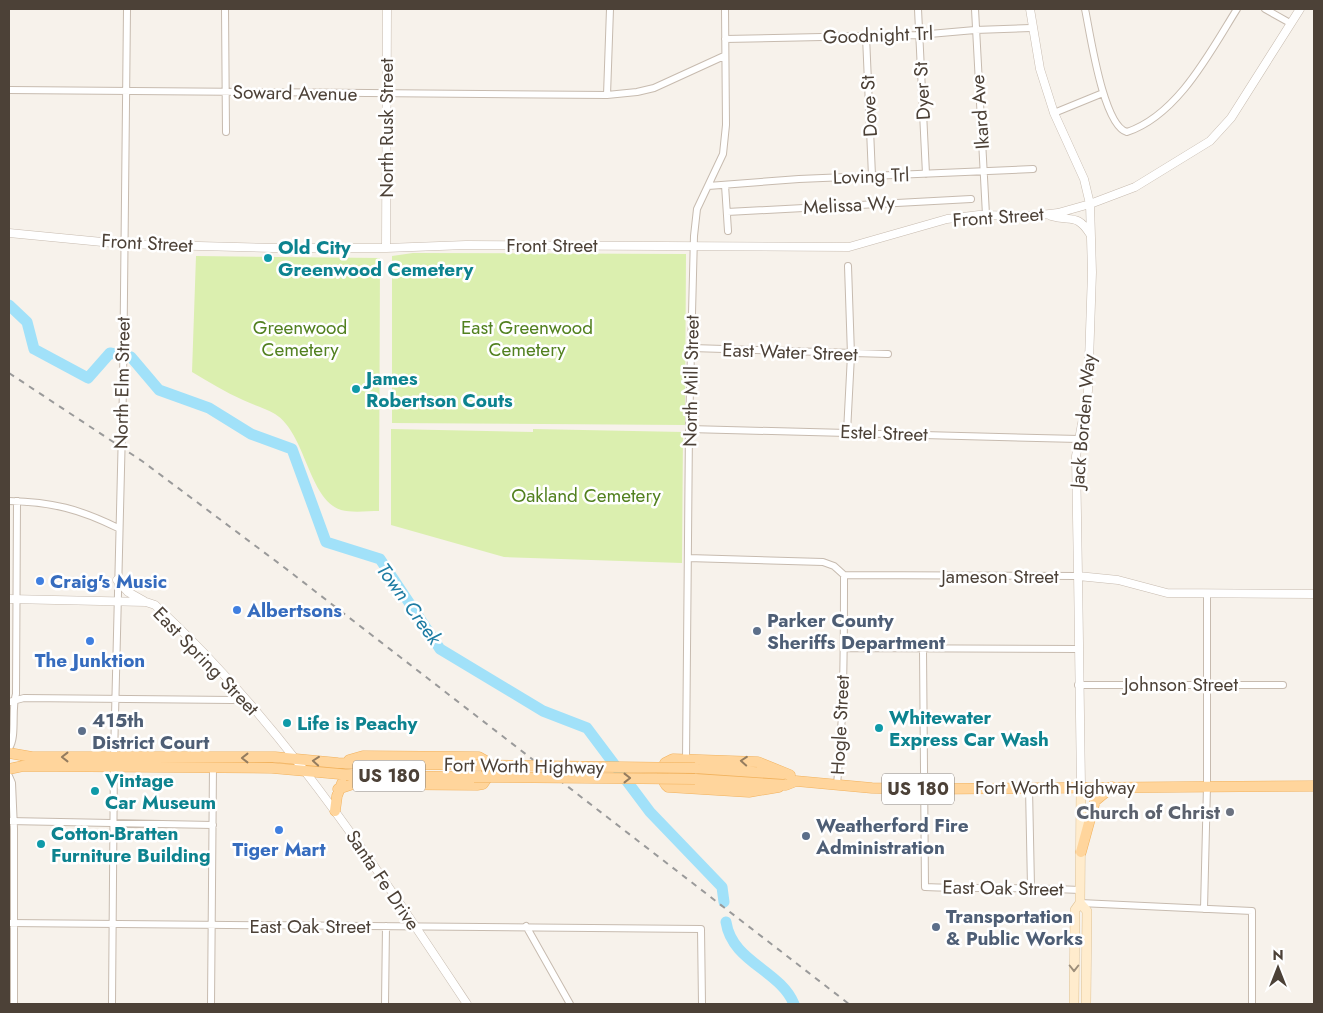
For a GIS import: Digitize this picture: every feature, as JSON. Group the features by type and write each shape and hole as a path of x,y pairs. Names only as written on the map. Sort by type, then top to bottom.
{"main road":[{"name":"Fort Worth Highway","path":"9,753 32,757 114,762"},
{"path":"338,763 363,756 479,757 483,758 488,765 486,781 483,784 353,784 338,789"},
{"name":"Fort Worth Highway","path":"9,769 24,766 114,762 213,762 294,759 338,763 695,768 791,780 926,789 1314,786"},
{"path":"673,759 758,762 791,780 765,791 749,792 673,788 664,784 665,763 673,759"},
{"name":"Fort Worth Highway","path":"213,762 362,776 791,780"},
{"path":"336,811 338,789 344,782 362,776"},
{"name":"Jack Borden Way","path":"1074,1004 1075,910 1080,903 1081,787"},
{"path":"1081,852 1095,801 1112,787"},
{"name":"Jack Borden Way","path":"1080,903 1086,911 1086,1004"}],"street":[{"name":"North Elm Street","path":"112,1004 114,700 123,370 127,9"},
{"path":"225,9 226,132"},
{"name":"North Rusk Street","path":"386,248 387,9"},
{"path":"607,95 610,9"},
{"name":"North Mill Street","path":"686,759 689,428 694,246 697,208 723,154 726,125 725,9"},
{"name":"Dyer St","path":"918,9 926,174"},
{"name":"Ikard Ave","path":"975,9 986,215"},
{"name":"Jack Borden Way","path":"1030,9 1031,28 1040,70 1054,113 1084,180 1090,204 1088,391 1079,438 1076,472 1081,787"},
{"path":"1085,9 1103,93 1116,124 1121,130 1133,130 1165,107 1189,84 1236,9"},
{"path":"1265,9 1290,23"},
{"name":"Front Street","path":"9,233 123,244 273,248 386,248 466,245 849,247 947,219 986,215 1032,216 1047,214 1090,204 1135,187 1210,140 1231,118 1300,9"},
{"name":"Goodnight Trl","path":"725,39 918,35 1031,28"},
{"name":"Dove St","path":"866,36 872,176"},
{"name":"Soward Avenue","path":"9,90 607,95 654,88 724,56"},
{"path":"1054,113 1103,93"},
{"name":"Loving Trl","path":"708,186 1033,169"},
{"path":"726,185 728,231"},
{"name":"Melissa Wy","path":"727,212 971,199"},
{"path":"1047,214 1077,219 1084,224 1091,235"},
{"path":"847,432 851,354 848,266"},
{"name":"East Water Street","path":"692,348 888,354"},
{"name":"Estel Street","path":"689,428 1079,438"},
{"path":"9,501 52,504 72,508 118,528"},
{"path":"9,748 13,742 11,702 16,694 13,599 17,501"},
{"path":"688,558 823,562 834,566 844,575"},
{"name":"Jameson Street","path":"844,575 1078,576 1118,580 1167,593 1314,594"},
{"name":"Hogle Street","path":"837,784 842,736 844,575"},
{"path":"117,580 128,592 146,602"},
{"path":"1204,909 1207,786 1207,594"},
{"name":"East Spring Street","path":"13,599 146,602 155,605 240,694 294,759"},
{"path":"844,648 923,650 1078,649"},
{"path":"923,650 926,789"},
{"name":"Johnson Street","path":"1078,685 1283,685"},
{"path":"11,702 24,698 233,700 240,694"},
{"name":"Santa Fe Drive","path":"294,759 336,811 467,1004"},
{"path":"211,1004 213,762"},
{"path":"9,776 12,783 14,1004"},
{"path":"1029,788 1031,887"},
{"name":"East Oak Street","path":"926,789 925,887 991,890 1031,887 1080,890"},
{"path":"11,822 213,825"},
{"name":"East Oak Street","path":"1080,903 1252,912 1252,1004"},
{"name":"East Oak Street","path":"12,924 526,926 701,929 702,1004"},
{"path":"385,1004 386,926"},
{"path":"526,926 570,1004"}],"green space":[{"name":"East Greenwood Cemetery","path":"413,253 686,254 685,425 392,423 392,256"},
{"name":"Greenwood Cemetery","path":"196,256 380,258 379,511 345,511 330,503 321,493 294,435 285,423 275,414 230,394 192,372"},
{"name":"Oakland Cemetery","path":"391,429 533,432 533,429 683,432 682,563 504,557 391,525"}],"waterway":[{"name":"Town Creek","path":"9,305 27,322 34,349 88,378 110,353 131,357 159,390 209,408 251,434 292,449 326,542 380,559 440,649 543,711 587,728 650,812 722,887 724,902"},
{"name":"Town Creek","path":"726,922 730,936 737,947 746,957 778,982 794,1004"}],"railway":[{"path":"9,373 142,461 285,568 849,1004"}],"place":[{"name":"Old City Greenwood Cemetery","path":"268,258"},
{"name":"James Robertson Couts","path":"356,389"},
{"name":"Craig's Music","path":"40,581"},
{"name":"Albertsons","path":"237,610"},
{"name":"Parker County Sheriffs Department","path":"757,631"},
{"name":"The Junktion","path":"90,641"},
{"name":"Life is Peachy","path":"287,723"},
{"name":"Whitewater Express Car Wash","path":"879,728"},
{"name":"415th District Court","path":"82,731"},
{"name":"Vintage Car Museum","path":"95,791"},
{"name":"Church of Christ","path":"1230,812"},
{"name":"Tiger Mart","path":"279,830"},
{"name":"Weatherford Fire Administration","path":"806,836"},
{"name":"Cotton-Bratten Furniture Building","path":"41,844"},
{"name":"Transportation & Public Works","path":"936,927"}]}
